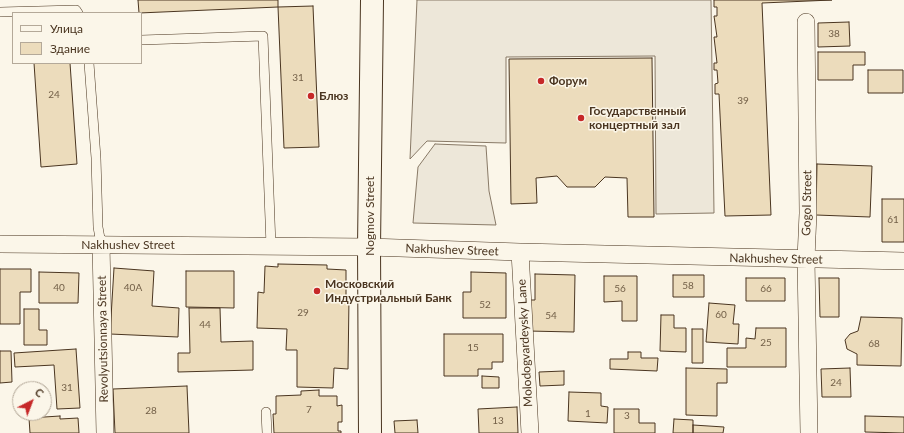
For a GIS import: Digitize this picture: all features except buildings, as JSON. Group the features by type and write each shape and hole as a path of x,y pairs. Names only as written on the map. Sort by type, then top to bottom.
{"street":[{"name":"Nogmov Street","path":"370,433 369,247 372,0"},
{"name":"Gogol Street","path":"806,22 808,213 806,259 809,433"},
{"name":"Nakhushev Street","path":"0,244 369,247 904,261"},
{"name":"Revolyutsionnaya Street","path":"101,244 105,433"},
{"name":"Molodogvardeysky Lane","path":"520,252 530,433"}],"lane":[{"path":"0,12 76,10 77,12"},
{"path":"142,40 263,36 272,246"},
{"path":"89,64 96,158 98,227 101,244"},
{"path":"266,412 267,433"}],"shaded area":[{"path":"417,0 711,0 714,213 656,214 655,56 506,57 506,143 427,141 410,159"},
{"path":"435,144 486,146 489,191 496,225 413,223 418,167"}],"place":[{"name":"Форум","path":"541,81"},
{"name":"Блюз","path":"311,96"},
{"name":"Государственный концертный зал","path":"581,118"},
{"name":"Московский Индустриальный Банк","path":"317,291"}]}
